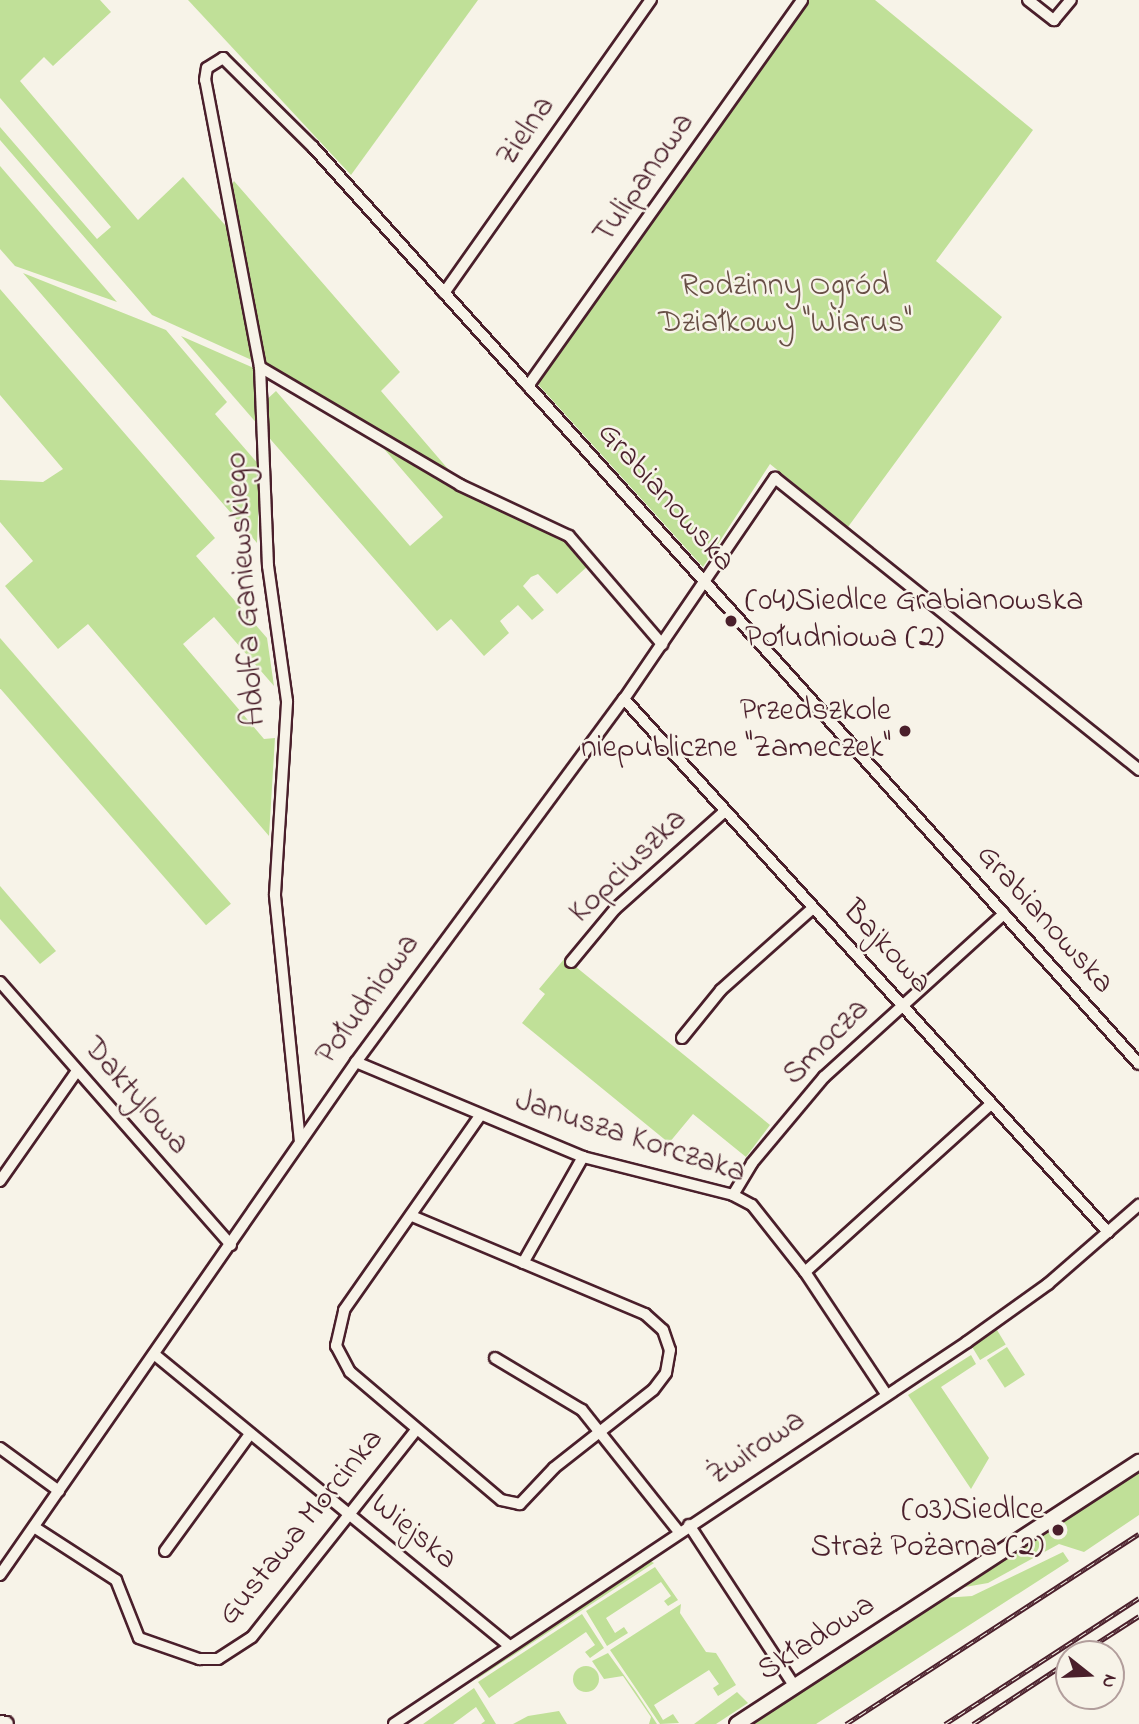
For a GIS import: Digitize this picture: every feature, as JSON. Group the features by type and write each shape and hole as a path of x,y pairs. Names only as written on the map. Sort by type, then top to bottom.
{"main road":[{"name":"Składowa","path":"737,1724 1139,1462"},
{"path":"0,1723 6,1724"}],"street":[{"name":"Zielna","path":"444,293 651,0"},
{"name":"Tulipanowa","path":"528,386 802,0"},
{"path":"1028,0 1054,20 1071,0"},
{"name":"Adolfa Ganiewskiego","path":"234,63 215,60 205,80 260,367 268,566 286,701 275,894 300,1142"},
{"name":"Grabianowska","path":"234,63 1139,1064"},
{"path":"260,367 460,485 569,536 662,644"},
{"name":"Południowa","path":"0,1575 356,1062 624,699 775,478 1139,770"},
{"name":"Bajkowa","path":"624,699 1108,1233"},
{"name":"Kopciuszka","path":"571,961 615,909 725,811"},
{"path":"681,1038 722,990 813,908"},
{"name":"Smocza","path":"733,1195 752,1163 824,1077 1004,914"},
{"name":"Daktylowa","path":"0,982 231,1245"},
{"name":"Janusza Korczaka","path":"356,1062 583,1157 733,1195 770,1222 886,1394"},
{"path":"0,1181 77,1071"},
{"path":"805,1272 991,1104"},
{"path":"412,1216 645,1314 663,1330 670,1350 666,1373 653,1390 554,1468 525,1501 514,1505 350,1373 336,1337 344,1310 480,1116"},
{"path":"523,1263 583,1157"},
{"name":"Żwirowa","path":"394,1724 1048,1284 1139,1205"},
{"name":"Wiejska","path":"154,1354 509,1646"},
{"path":"495,1358 582,1410 679,1532"},
{"name":"Gustawa Morcinka","path":"34,1527 116,1580 139,1638 200,1659 218,1659 252,1637 417,1429"},
{"path":"165,1550 250,1434"},
{"path":"0,1448 59,1491"},
{"path":"689,1525 795,1687"},
{"path":"0,1562 13,1558"}],"green space":[{"path":"0,0 100,0 111,12 53,66 44,57 20,81 138,220 183,177 232,233 256,362 152,315 0,140 0,127 97,239 111,227 0,98"},
{"path":"188,0 478,0 351,175"},
{"name":"Rodzinny Ogród Działkowy \"Wiarus\"","path":"808,0 875,0 1033,130 936,261 1002,317 848,527 770,464 703,567 535,381"},
{"path":"0,166 117,302 15,266 0,249"},
{"path":"234,181 400,372 381,391 454,476 264,366 228,190"},
{"path":"23,273 166,330 227,402 215,414 260,466 257,543"},
{"path":"0,289 215,538 196,556 267,638 274,686 214,617 183,644 264,739 275,738 269,836 88,624 58,649 5,586 33,561 0,522 0,480 43,482 63,469 0,395"},
{"path":"181,336 256,369 259,426"},
{"path":"276,391 410,546 443,517 372,435 567,539 589,565 557,594 538,574 531,577 523,586 544,610 532,620 518,605 500,621 509,633 484,656 451,619 437,631 265,433 264,402"},
{"path":"0,638 231,904 206,925 0,688"},
{"path":"0,886 56,951 40,964 0,919"},
{"path":"565,958 770,1125 746,1157 693,1114 669,1143 522,1023 545,994 539,989"},
{"path":"997,1330 1006,1345 980,1360 971,1345"},
{"path":"1007,1347 1025,1375 1005,1388 987,1360"},
{"path":"971,1355 976,1364 941,1387 989,1458 971,1489 908,1395"},
{"path":"1139,1470 1139,1515 1084,1552 1059,1544 988,1583 965,1587"},
{"path":"1063,1552 1069,1561 816,1724 748,1724 943,1598 972,1596"},
{"path":"648,1560 654,1563 477,1679 476,1675"},
{"path":"655,1567 678,1600 668,1606 664,1601 671,1596 661,1582 606,1618 615,1633 624,1627 628,1633 607,1646 586,1611"},
{"path":"681,1604 680,1613 706,1652 716,1653 736,1685 718,1696 713,1688 719,1684 709,1670 654,1705 663,1720 673,1714 679,1723 660,1724 610,1650"},
{"path":"582,1614 604,1648 590,1658 585,1652 595,1645 586,1632 489,1698 478,1682"},
{"path":"608,1653 657,1724 649,1724 651,1717 623,1676 604,1679 592,1661"},
{"path":"586,1666 595,1670 599,1679 595,1688 586,1692 577,1688 573,1679 577,1670"},
{"path":"474,1688 496,1724 481,1724 485,1721 476,1707 453,1724 423,1724"},
{"path":"737,1692 748,1703 716,1724 694,1724"},
{"path":"559,1711 567,1724 513,1724 528,1716"}],"railway":[{"path":"846,1724 1139,1534"},
{"path":"945,1724 1139,1598"},
{"path":"1102,1640 1139,1616"},
{"path":"973,1724 1055,1670"}],"place":[{"name":"(04)Siedlce Grabianowska Południowa (2)","path":"731,621"},
{"name":"Przedszkole niepubliczne \"Zameczek\"","path":"905,731"},
{"name":"(03)Siedlce Straż Pożarna (2)","path":"1058,1530"}]}
